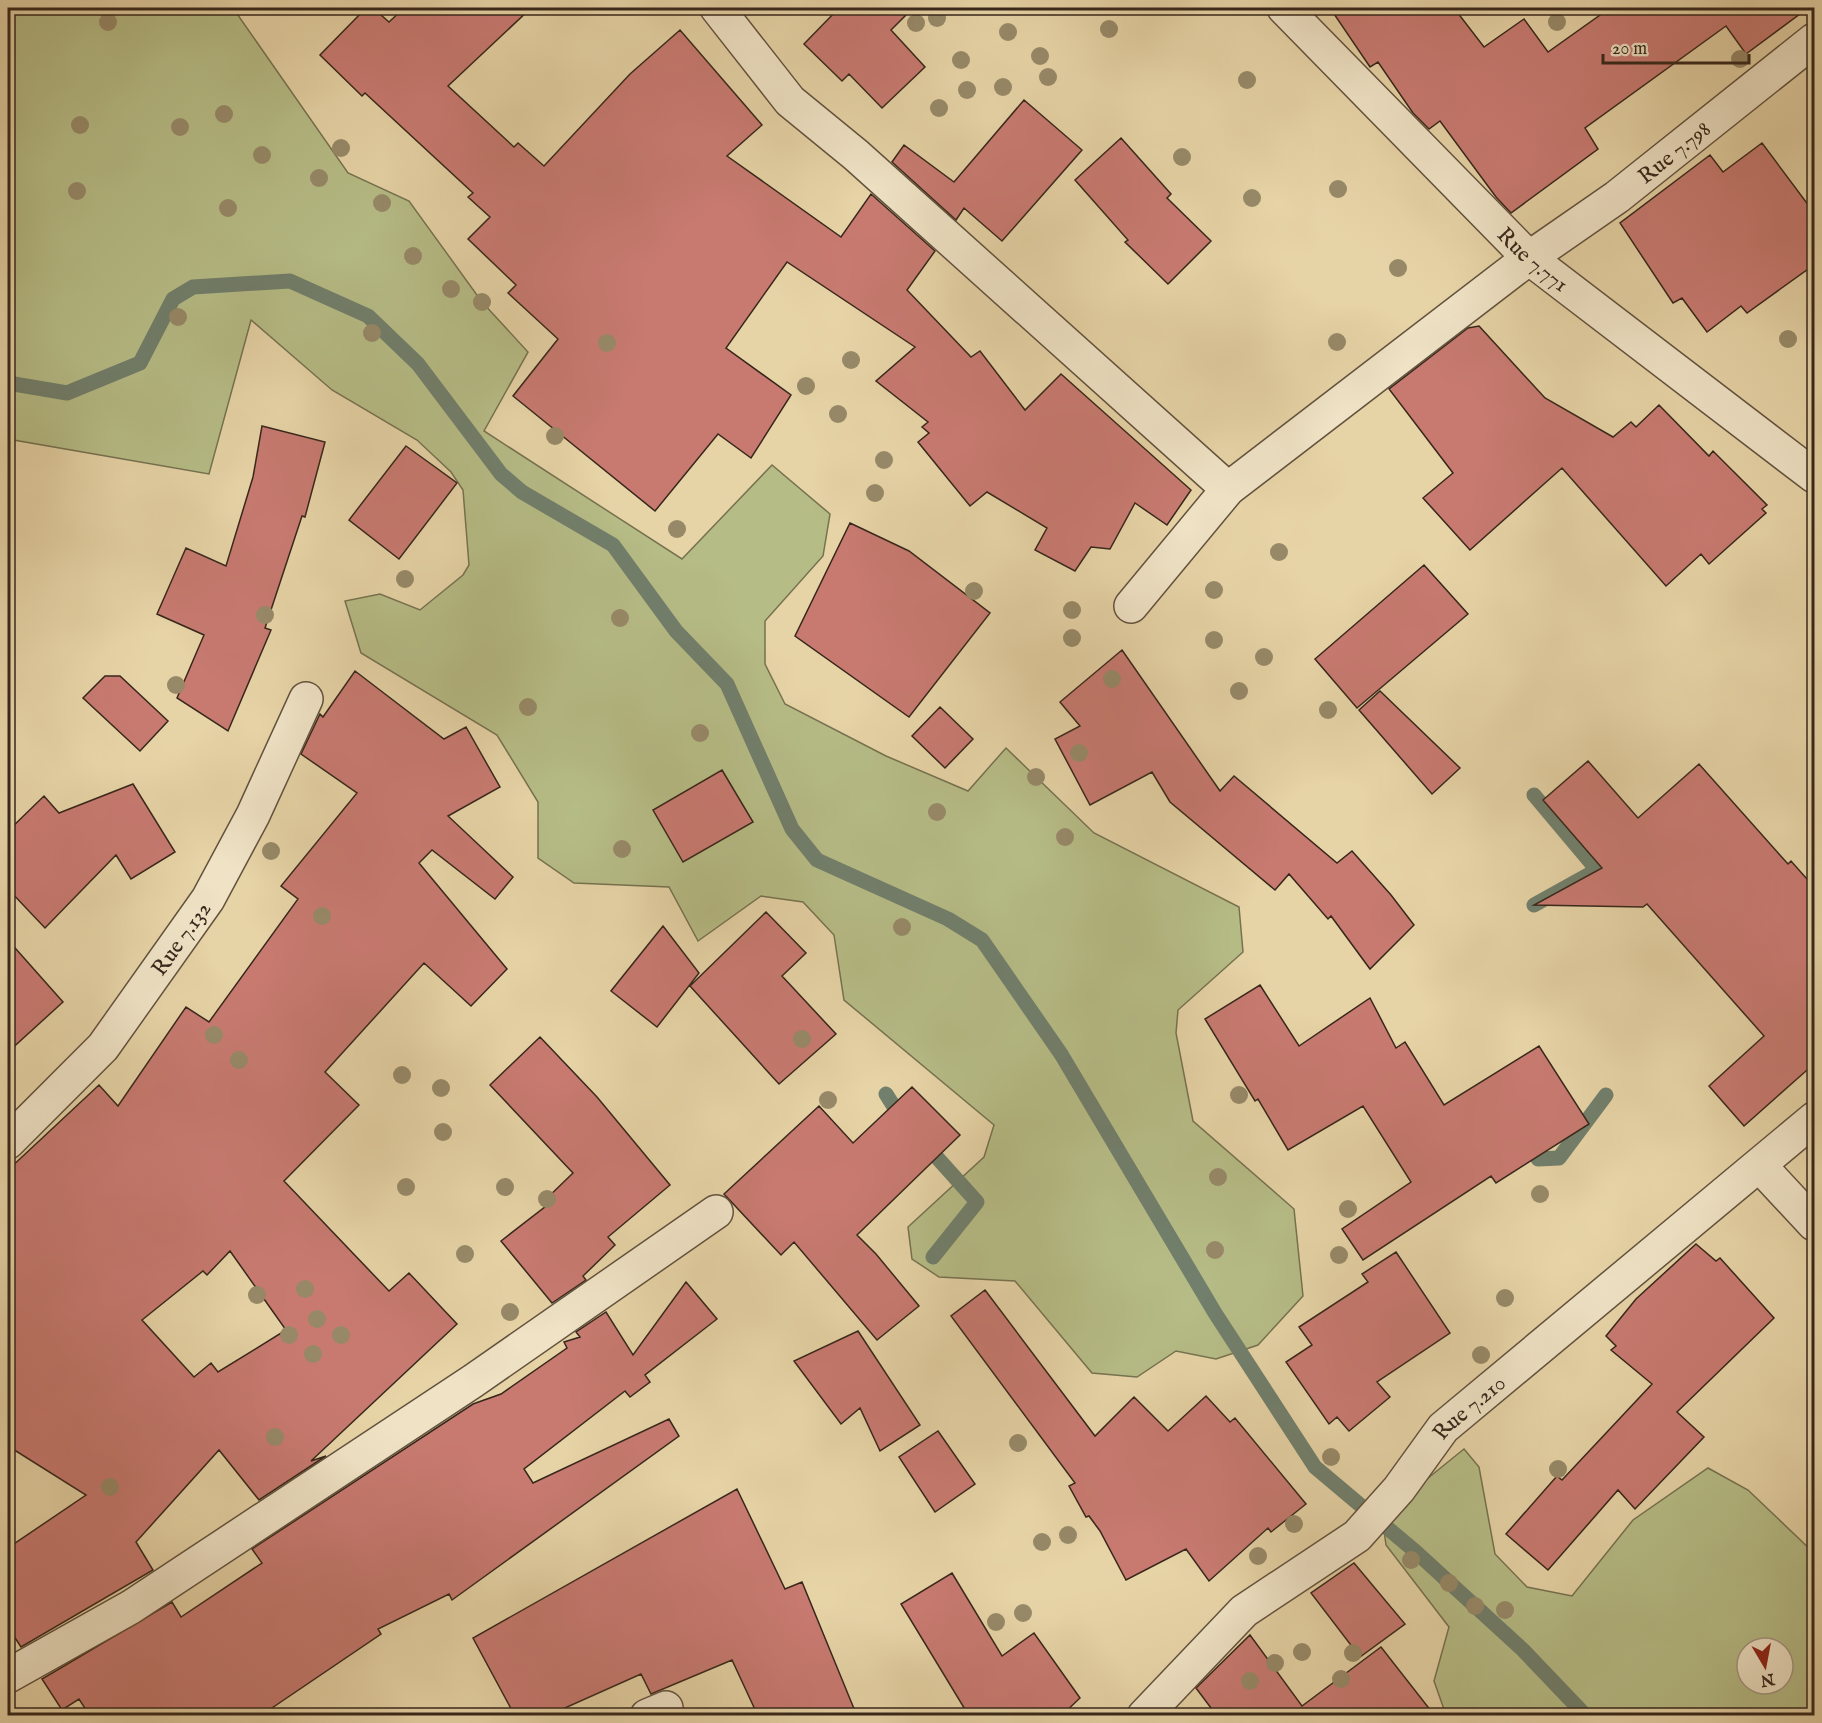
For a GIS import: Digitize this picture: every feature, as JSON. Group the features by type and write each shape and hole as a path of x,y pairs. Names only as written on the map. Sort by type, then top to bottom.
{"street":[{"path":"717,8 790,101 856,154 1228,489"},
{"name":"Rue 7.771","path":"1284,8 1529,258 1815,476"},
{"name":"Rue 7.798","path":"1131,606 1228,489 1529,258 1617,197 1815,40"},
{"name":"Rue 7.132","path":"8,1142 103,1047 208,899 253,815 306,699"},
{"name":"Rue 7.210","path":"1144,1716 1244,1611 1357,1536 1400,1489 1443,1428 1815,1119"},
{"path":"1760,1166 1815,1224"},
{"path":"8,1676 131,1607 473,1381 716,1212"}],"green space":[{"path":"22,8 233,8 348,173 409,201 482,302 528,352 484,431 682,559 772,465 830,514 823,556 765,621 765,664 785,704 886,756 968,791 1006,748 1094,833 1239,907 1243,952 1178,1010 1176,1033 1193,1121 1294,1209 1303,1296 1258,1345 1216,1359 1176,1351 1137,1377 1092,1373 1015,1281 939,1277 912,1259 908,1227 984,1157 994,1125 844,1000 834,935 803,902 761,896 698,941 669,887 574,883 538,858 538,802 497,735 361,653 345,601 380,594 420,610 463,575 469,565 463,490 451,472 417,440 332,390 251,320 209,474 8,439 8,18"},
{"path":"1464,1449 1479,1467 1495,1554 1527,1587 1572,1596 1633,1520 1708,1468 1748,1490 1814,1553 1814,1715 1446,1715 1434,1681 1449,1627 1386,1545 1383,1523 1396,1504"}],"building":[{"path":"366,8 373,8 389,22 404,8 531,8 448,86 514,147 518,143 544,166 630,74 680,30 762,125 727,156 841,237 871,194 935,251 907,290 971,357 980,351 1025,410 1061,374 1191,490 1167,525 1135,503 1110,549 1091,547 1075,571 1035,550 1047,528 987,492 970,506 918,442 929,433 922,427 928,422 876,381 915,347 787,262 726,348 791,395 751,458 718,434 655,511 513,396 558,339 508,293 516,285 468,239 490,217 468,197 473,193 365,93 362,96 320,55"},
{"path":"839,8 913,8 891,30 925,67 882,108 849,74 842,81 804,44"},
{"path":"1330,8 1454,8 1484,47 1524,19 1548,52 1610,8 1808,8 1746,54 1726,26 1585,128 1598,149 1511,213 1496,197 1440,121 1429,129 1413,113 1378,62 1370,67"},
{"path":"1024,100 1082,150 1002,241 964,208 956,220 892,162 904,145 954,182"},
{"path":"1121,138 1171,194 1167,198 1211,241 1168,284 1125,242 1128,240 1075,180"},
{"path":"1762,143 1815,214 1815,264 1747,313 1741,306 1707,332 1682,298 1673,303 1620,223 1710,155 1723,172"},
{"path":"1479,326 1545,398 1613,437 1631,422 1636,427 1659,405 1709,456 1713,451 1767,505 1762,509 1766,513 1709,564 1701,554 1666,586 1562,468 1470,550 1423,498 1453,473 1389,389 1468,328"},
{"path":"262,426 325,442 305,517 302,516 265,628 271,630 228,731 177,698 204,635 157,614 186,548 226,566 253,477"},
{"path":"406,446 457,483 399,559 349,520"},
{"path":"850,523 909,551 990,613 909,717 795,636"},
{"path":"1424,565 1468,614 1357,708 1315,659"},
{"path":"1122,650 1220,791 1234,776 1337,863 1352,851 1391,895 1414,925 1370,969 1331,916 1328,919 1289,874 1275,890 1170,802 1152,772 1090,805 1055,739 1080,726 1060,702"},
{"path":"355,671 444,739 466,727 500,787 448,816 513,877 495,899 432,850 419,863 507,969 471,1006 424,963 325,1072 359,1105 284,1181 389,1291 409,1273 457,1324 311,1461 326,1456 259,1500 219,1450 136,1542 153,1570 21,1647 8,1627 8,1548 86,1495 8,1446 8,1170 99,1085 118,1106 186,1007 209,1022 298,899 281,886 357,793 301,754 320,714 323,717","holes":["230,1251 286,1330 218,1372 211,1363 194,1377 142,1320 203,1271 207,1275"]},
{"path":"105,676 120,676 168,721 140,751 83,698"},
{"path":"1380,691 1460,768 1432,794 1359,710"},
{"path":"940,707 973,739 945,768 912,736"},
{"path":"1588,761 1638,818 1699,764 1788,864 1791,861 1815,888 1815,1063 1744,1126 1709,1086 1764,1036 1647,904 1643,907 1534,905 1602,868 1543,800"},
{"path":"722,770 753,822 683,862 653,810"},
{"path":"133,784 175,852 131,879 116,855 45,928 8,889 8,831 44,796 59,813"},
{"path":"766,912 806,953 782,976 836,1034 779,1084 690,986"},
{"path":"663,926 699,973 657,1027 611,991"},
{"path":"8,940 63,1002 8,1052"},
{"path":"1260,985 1299,1046 1370,998 1396,1048 1405,1042 1444,1105 1539,1046 1589,1124 1496,1183 1491,1176 1363,1260 1342,1229 1411,1182 1363,1106 1288,1150 1258,1099 1255,1101 1205,1019"},
{"path":"540,1037 597,1097 670,1185 608,1237 615,1245 583,1276 586,1280 552,1303 501,1241 546,1206 543,1202 573,1173 490,1085"},
{"path":"912,1087 960,1135 857,1235 876,1254 919,1306 877,1340 794,1242 781,1255 724,1194 819,1106 853,1143"},
{"path":"1696,1244 1716,1261 1720,1258 1774,1318 1677,1412 1704,1437 1635,1509 1618,1490 1548,1570 1506,1534 1557,1476 1562,1480 1652,1384 1611,1350 1616,1346 1606,1336 1636,1299"},
{"path":"1396,1252 1450,1333 1377,1382 1390,1397 1349,1431 1337,1417 1329,1424 1286,1362 1312,1345 1299,1327 1368,1282 1362,1274"},
{"path":"686,1282 717,1319 645,1375 650,1382 630,1397 625,1391 524,1469 533,1483 669,1419 679,1436 452,1600 449,1594 378,1629 381,1634 260,1716 90,1716 79,1699 62,1710 42,1679 172,1602 181,1617 262,1563 252,1549 473,1404 501,1394 567,1348 564,1342 580,1337 576,1332 606,1312 633,1355"},
{"path":"985,1290 1095,1436 1134,1397 1168,1431 1206,1396 1230,1422 1235,1418 1306,1504 1271,1532 1268,1528 1209,1581 1186,1549 1126,1580 1100,1531 1089,1516 1086,1517 1069,1486 1075,1483 951,1316"},
{"path":"858,1331 920,1425 880,1451 860,1408 841,1424 794,1361"},
{"path":"938,1431 975,1484 935,1512 899,1457"},
{"path":"737,1489 785,1589 802,1582 857,1716 758,1716 732,1660 651,1694 641,1674 547,1716 515,1716 473,1638"},
{"path":"1354,1563 1405,1624 1360,1657 1311,1593"},
{"path":"952,1573 1002,1656 1034,1633 1080,1698 1061,1716 969,1716 901,1604"},
{"path":"1250,1635 1302,1706 1381,1647 1435,1716 1217,1716 1196,1688"}],"waterway":[{"path":"8,383 67,393 140,363 173,299 193,287 290,281 368,316 418,364 501,474 522,492 613,545 676,631 727,684 792,829 817,860 948,919 982,940 1061,1054 1215,1313 1315,1467 1416,1552 1523,1650 1586,1716"},
{"path":"1534,795 1597,870 1534,905"},
{"path":"886,1094 903,1121"},
{"path":"1538,1159 1559,1158 1606,1095"},
{"path":"924,1143 977,1202 933,1257"}]}
